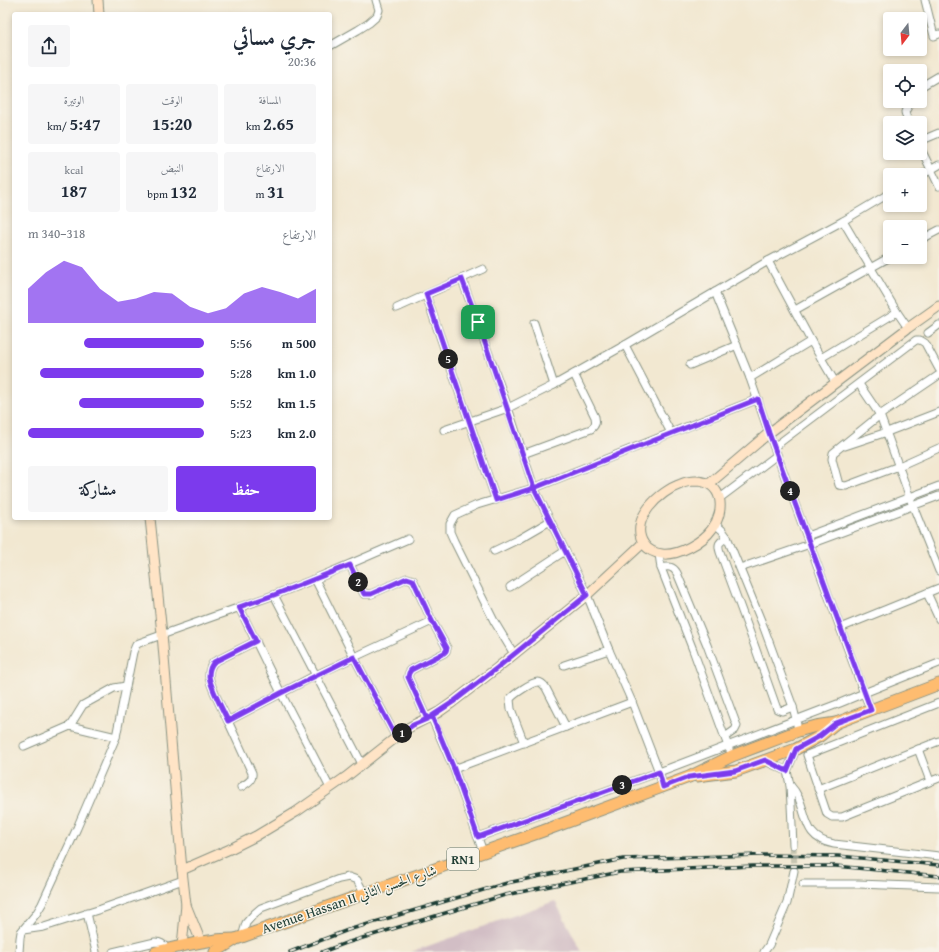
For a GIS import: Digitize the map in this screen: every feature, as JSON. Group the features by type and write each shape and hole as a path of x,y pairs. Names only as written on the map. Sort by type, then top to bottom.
{"main road":[{"name":"Avenue Hassan II شارع الحسن الثاني","path":"214,952 239,938 484,852 689,777 730,750 816,726 836,723 939,684"},
{"name":"Avenue Hassan II شارع الحسن الثاني","path":"689,777 736,771 796,749 820,736 836,723"},
{"path":"796,749 801,739 798,731"},
{"path":"730,750 731,764 736,771"},
{"name":"Avenue Hassan II شارع الحسن الثاني","path":"162,951 187,948 201,942 239,938"}],"street":[{"path":"98,0 99,12"},
{"path":"332,45 358,30 377,16 380,10 376,0"},
{"path":"925,0 934,36 939,34"},
{"path":"927,83 939,76"},
{"path":"927,139 939,133"},
{"path":"926,160 939,186"},
{"path":"927,172 939,165"},
{"path":"444,430 508,408 554,385 768,261 843,221 883,197"},
{"path":"843,221 908,328"},
{"path":"927,236 939,230"},
{"path":"768,261 835,382"},
{"path":"795,310 883,261"},
{"path":"397,308 483,269"},
{"path":"462,279 508,408 534,488 587,595 632,702 659,772 663,787"},
{"path":"715,292 758,399 774,447 871,710"},
{"path":"426,294 496,500"},
{"path":"709,484 769,433 835,382 939,306"},
{"path":"821,358 897,312"},
{"path":"534,323 554,385"},
{"path":"928,333 939,325"},
{"path":"774,447 916,340 920,340 925,343 939,369"},
{"path":"750,378 811,341"},
{"path":"625,345 671,433"},
{"path":"690,365 737,346"},
{"path":"522,454 594,427 596,420 595,417 574,374"},
{"path":"939,375 880,415 833,453 832,459 839,484 846,486 899,466 939,448"},
{"path":"859,384 880,415 913,506 939,571"},
{"path":"514,654 494,621 450,532 450,524 455,514 477,505 534,488 758,399"},
{"path":"840,447 887,432 939,412"},
{"path":"720,498 777,455"},
{"path":"701,481 709,484 716,490 720,498 719,513 715,524 708,534 690,547 669,554 659,554 650,550 643,543 640,534 640,524 643,515 659,496 673,487 684,483 701,481"},
{"path":"807,536 939,486"},
{"path":"740,568 810,544 939,496"},
{"path":"150,520 186,905 184,915 187,948"},
{"path":"494,551 519,539 550,520"},
{"path":"715,524 727,537 740,568 793,707 798,731"},
{"path":"727,537 720,542 718,548 777,709 782,711 793,707"},
{"path":"19,952 20,938 23,930 42,904 77,828 116,737 133,652 136,645 162,634 274,595 350,565 408,539"},
{"path":"182,870 256,836 296,812 413,725 429,718 449,705 587,595 643,543"},
{"path":"510,587 565,551"},
{"path":"659,554 661,568 730,750"},
{"path":"350,565 364,594 367,595 407,578 413,580 432,621 447,648 446,651 411,670 408,677 454,769 484,852"},
{"path":"661,568 671,567 675,569 707,645 736,723 735,730 725,737"},
{"path":"315,579 396,737"},
{"path":"840,628 939,588"},
{"path":"927,593 939,619"},
{"path":"274,595 362,764"},
{"path":"239,607 330,788"},
{"path":"228,721 316,675 432,621"},
{"path":"750,634 764,628"},
{"path":"241,787 250,781 253,776 210,682 209,671 214,662 256,641"},
{"path":"693,650 707,645"},
{"path":"564,666 609,650"},
{"path":"478,837 659,772 730,750 796,719 939,663"},
{"path":"524,743 511,709 510,699 513,695 534,683 539,682 546,688 566,727"},
{"path":"24,746 70,726 83,705 114,688 126,686"},
{"path":"454,769 632,702"},
{"path":"939,703 806,755 827,814 832,817 839,818 939,778"},
{"path":"70,726 116,737"},
{"path":"818,788 939,741"},
{"path":"793,845 790,785 787,771 796,749"},
{"path":"918,749 930,781"},
{"path":"765,760 787,771"},
{"path":"790,785 795,790 800,800 811,832 820,840 834,844 939,856"},
{"path":"764,952 769,945 787,903 794,872"},
{"path":"239,938 246,923 261,908 339,879 349,877 357,880 364,893"},
{"path":"23,930 44,927 101,909 183,880"},
{"path":"803,884 858,884 939,887"},
{"path":"186,905 201,942"},
{"path":"87,913 96,952"},
{"path":"113,952 155,942 164,945 162,951"}],"shaded area":[{"path":"555,901 582,952 411,952"}],"tunnel":[{"path":"793,845 794,871"}],"railway":[{"path":"290,952 348,930 507,883 623,859 760,855 838,856 939,865"},
{"path":"322,952 346,943 505,895 620,872 753,866 836,866 939,876"}],"route":[{"path":"478,322 462,279 426,294 496,500 534,488 758,399 769,433 871,710 836,723 820,736 796,749 787,771 765,760 735,771 689,777 663,787 659,772 478,837 454,769 432,716 427,719 408,677 411,670 444,653 447,648 432,621 413,580 407,578 367,595 364,594 350,565 239,607 256,641 214,662 209,671 210,682 228,721 354,657 396,737 413,725 427,719 432,716 439,712 472,688 587,595 534,488 478,322"}]}
